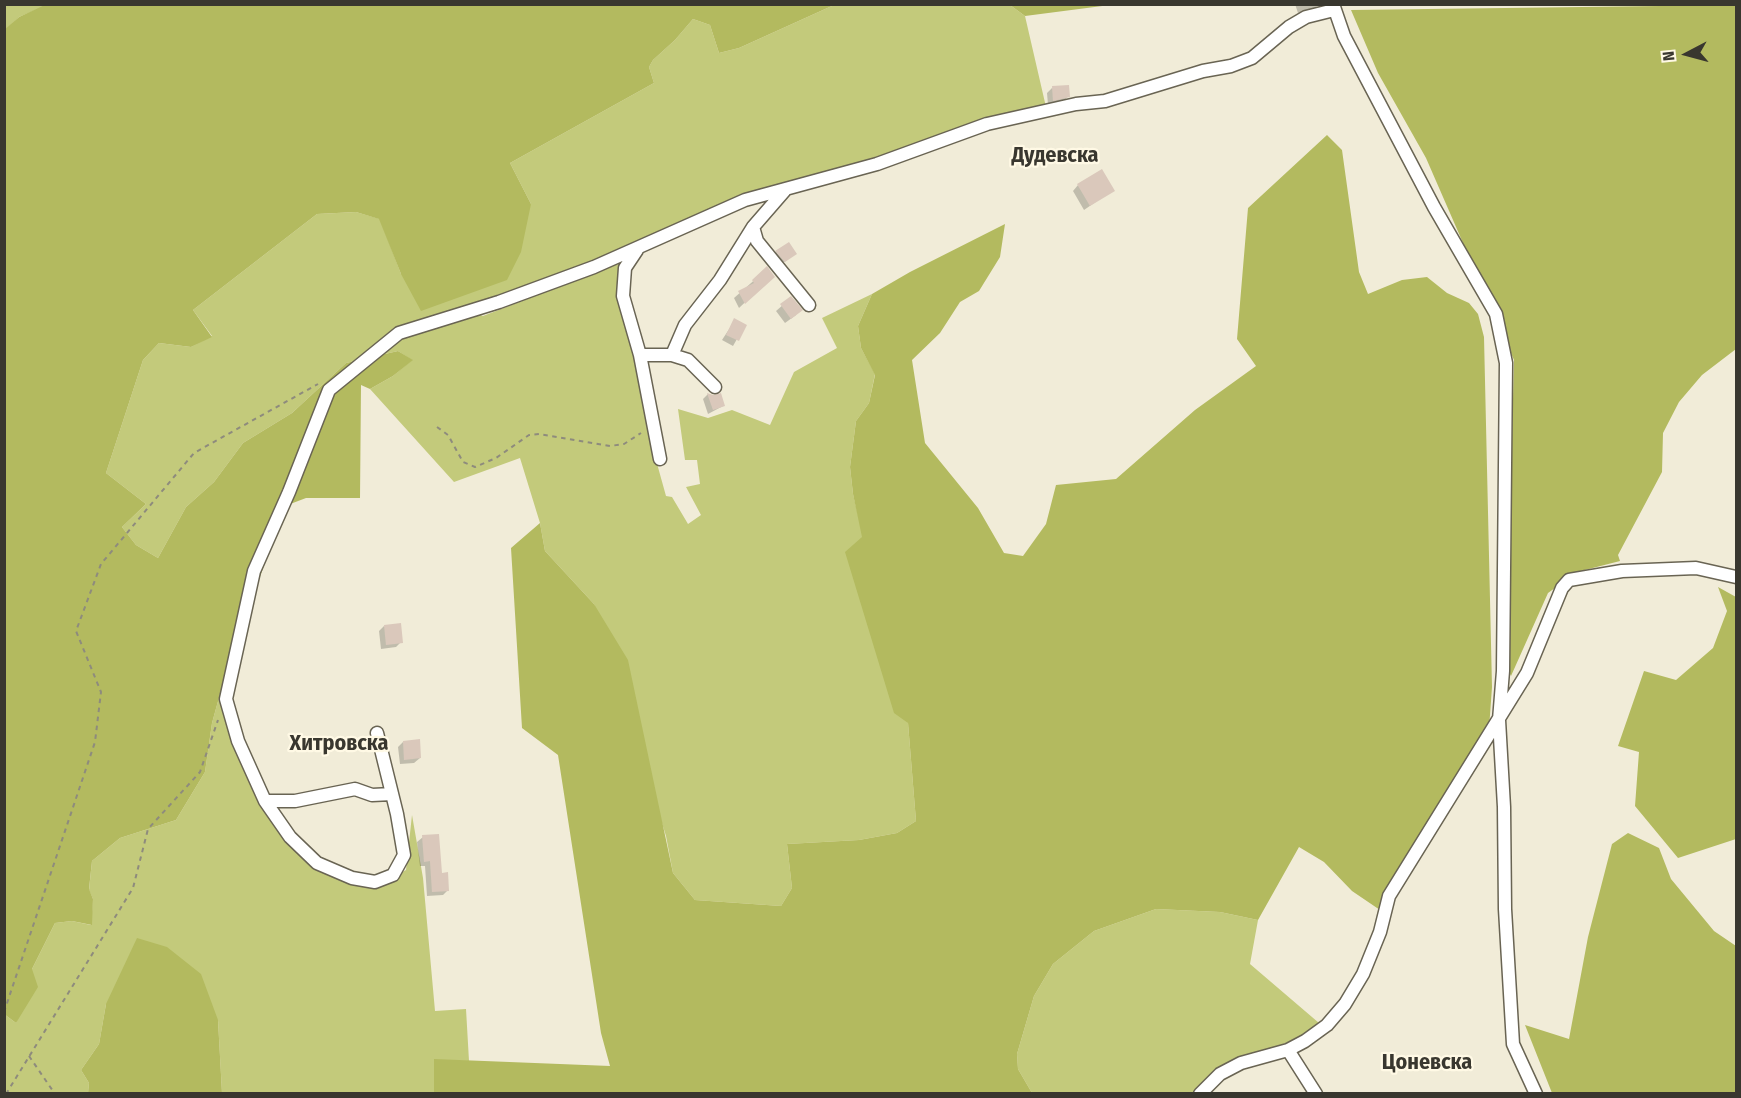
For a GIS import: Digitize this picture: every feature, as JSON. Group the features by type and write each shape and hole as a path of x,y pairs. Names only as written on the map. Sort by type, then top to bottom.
{"street":[{"path":"377,733 404,855 393,875 375,882 352,878 317,863 290,837 265,801 238,741 226,699 254,572 289,492 329,390 399,333 499,302 638,249 745,200 877,164 987,124 1076,104 1105,101 1203,71 1231,66 1252,58 1297,22 1334,7 1344,36 1434,207 1496,314 1506,363 1503,671 1499,720 1509,1019 1513,1044 1536,1094"},
{"path":"672,355 685,325 720,280 753,227 787,188"},
{"path":"753,227 757,241 809,305"},
{"path":"638,249 625,267 623,296 640,355 660,459"},
{"path":"640,355 672,355 688,360 715,387"},
{"path":"1200,1094 1220,1074 1241,1063 1288,1050 1327,1025 1345,1004 1363,974 1380,932 1389,896 1527,674 1562,588 1569,580 1622,571 1696,568 1737,577"},
{"path":"265,801 295,801 355,789 372,795 392,794"},
{"path":"1288,1050 1316,1094"}],"path":[{"path":"4,1012 95,742 101,692 76,631 101,564 194,453 318,383"},
{"path":"437,427 448,435 463,462 475,466 496,458 529,435 538,434 610,446 624,444 640,436 651,408"},
{"path":"6,1094 133,888 148,829 200,772 219,720"},
{"path":"29,1056 55,1094"}],"green space":[{"path":"47,4 834,5 739,48 719,53 710,25 693,19 653,60 649,67 654,83 510,163 531,204 521,252 507,280 421,311 401,274 379,219 356,212 317,214 193,310 212,337 191,347 159,343 143,360 106,473 146,504 122,527 136,545 158,558 186,507 214,482 243,443 292,413 346,363 398,351 413,360 393,376 370,389 361,385 360,498 306,498 285,506 225,676 212,723 205,772 176,820 120,838 92,861 89,889 93,899 92,925 72,921 55,923 32,969 38,987 16,1023 4,1014 4,30 19,17"},
{"path":"5,5 47,5 19,17 5,30"},
{"path":"834,5 1010,5 1025,16 1046,107 902,157 766,192 475,313 483,316 626,261 619,293 639,369 656,460 666,496 672,497 688,524 701,515 686,487 700,484 697,460 685,460 678,409 708,418 732,410 770,425 794,372 837,348 822,318 872,294 858,326 861,348 875,374 869,403 856,421 850,467 853,494 908,723 916,821 897,833 859,840 787,844 792,888 781,906 695,900 673,873 666,836 594,604 545,551 540,523 520,458 454,482 370,389 393,376 412,360 398,351 346,363 292,413 243,443 214,482 186,507 158,558 136,545 122,527 146,504 106,473 143,360 159,343 191,347 212,336 193,310 317,214 356,212 380,219 401,274 531,204 510,163 654,83 649,67 653,60 693,19 710,25 719,53 739,48"},
{"path":"1010,5 1110,5 1025,16"},
{"path":"1736,5 1736,349 1702,375 1679,402 1663,433 1662,472 1618,555 1620,561 1577,572 1548,593 1511,676 1506,666 1514,360 1426,158 1378,73 1351,10"},
{"path":"1327,135 1342,150 1359,272 1368,294 1402,280 1427,277 1447,293 1469,303 1478,314 1484,337 1492,687 1489,729 1380,910 1352,891 1324,862 1299,847 1258,920 1220,912 1156,909 1094,931 1053,964 1034,996 1017,1054 1018,1069 1032,1093 434,1094 434,1059 610,1066 601,1033 558,755 522,728 511,548 540,523 545,551 594,604 628,660 673,873 695,900 781,906 792,888 787,844 859,840 897,833 916,821 908,723 894,713 845,552 862,537 850,467 856,421 869,403 875,375 861,348 858,326 872,294 1005,224 1000,257 979,291 960,302 940,333 912,360 925,443 978,508 1004,553 1023,556 1046,524 1056,485 1116,479 1195,410 1256,366 1237,339 1248,208"},
{"path":"1718,587 1736,597 1736,839 1678,858 1635,806 1639,752 1618,746 1644,671 1676,680 1713,648 1727,611"},
{"path":"225,676 252,776 303,854 361,880 391,878 406,870 412,815 423,878 435,1011 466,1009 469,1061 435,1060 434,1093 222,1093 218,1020 106,1004 99,1044 81,1070 89,1083 88,1093 5,1093 4,1014 16,1023 32,969 55,923 72,921 91,925 93,899 89,890 92,861 120,838 176,820 205,772 212,723"},
{"path":"1628,833 1659,848 1671,879 1714,931 1736,946 1736,1093 1552,1093 1525,1025 1569,1039 1588,937 1612,844"},
{"path":"1156,909 1220,912 1258,920 1250,964 1319,1023 1310,1033 1271,1049 1197,1089 1194,1093 1032,1093 1018,1069 1017,1054 1034,996 1053,964 1094,931"},
{"path":"137,938 167,947 201,974 218,1020 222,1093 88,1093 89,1083 81,1070 99,1044 106,1004"}],"building":[{"path":"1069,85 1070,97 1053,101 1052,86"},
{"path":"1102,169 1115,191 1090,206 1077,184"},
{"path":"789,242 797,254 785,262 775,251"},
{"path":"767,266 775,277 745,304 738,291 754,283 752,280"},
{"path":"791,296 803,310 791,319 780,304"},
{"path":"734,318 747,325 739,341 726,335"},
{"path":"707,393 713,395 721,393 725,406 713,410"},
{"path":"401,623 403,643 386,645 384,625"},
{"path":"420,739 421,758 404,760 403,741"},
{"path":"439,834 442,873 448,872 449,891 432,892 430,861 424,862 422,835"}],"district":[{"name":"Дудевска","path":"1055,156"},
{"name":"Хитровска","path":"339,744"},
{"name":"Цоневска","path":"1427,1063"}]}
